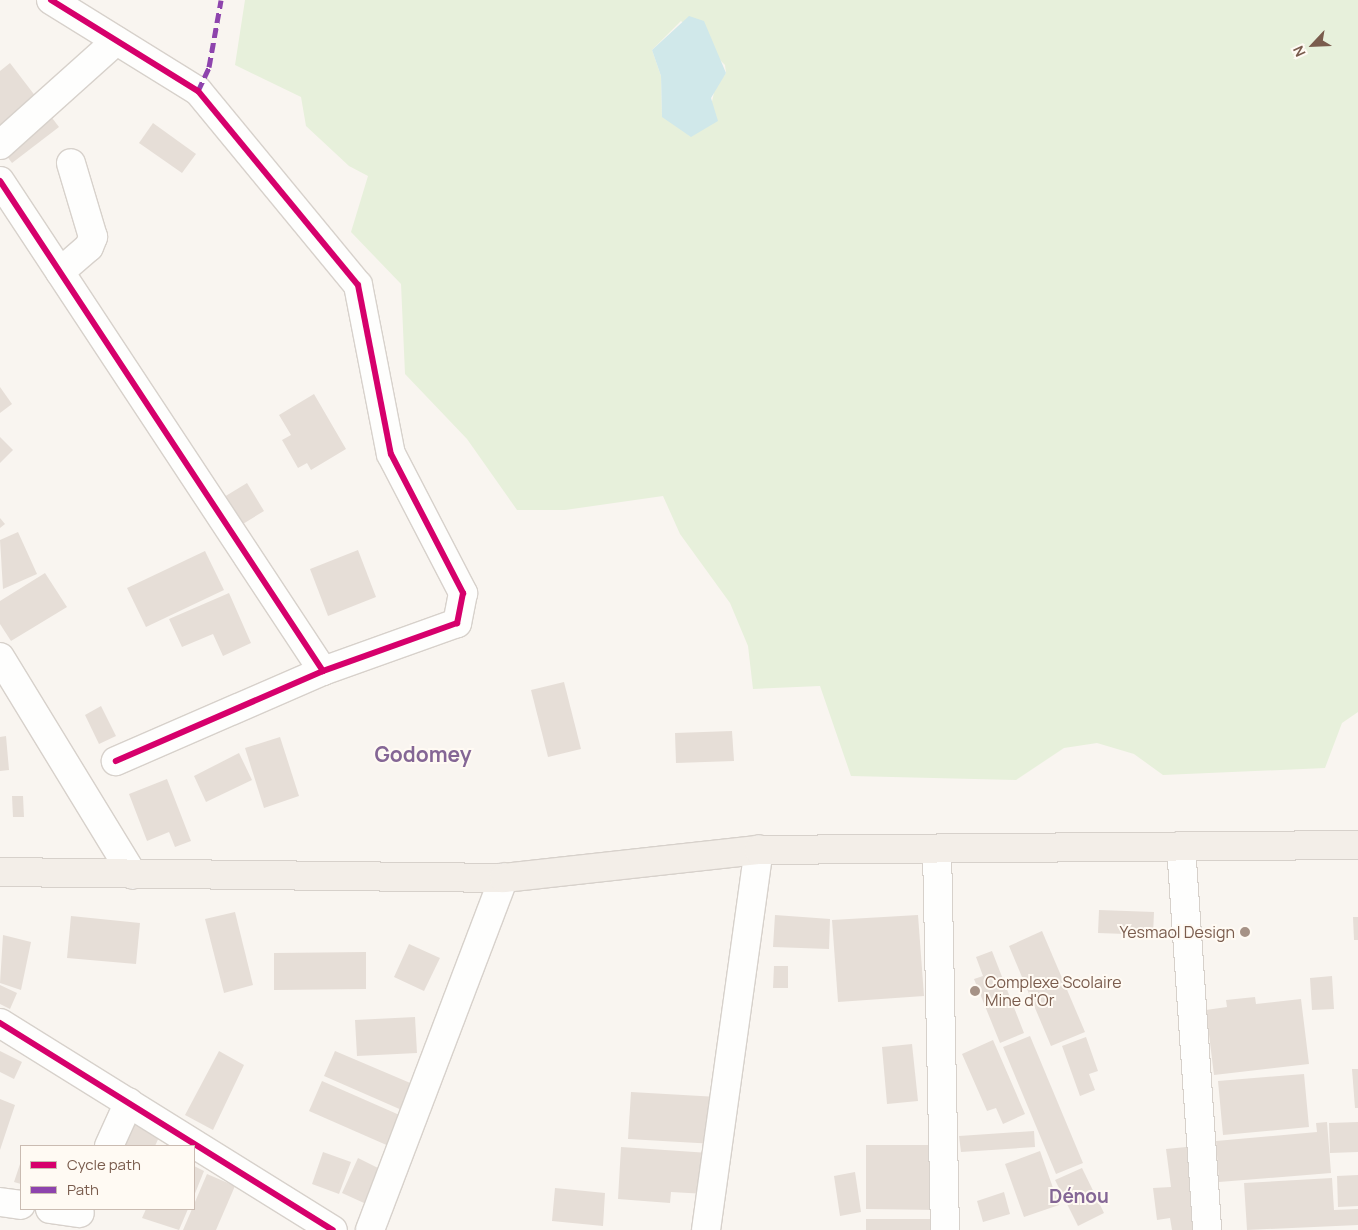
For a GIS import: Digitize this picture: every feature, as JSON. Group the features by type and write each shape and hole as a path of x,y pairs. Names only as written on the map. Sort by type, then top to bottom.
{"main road":[{"path":"0,872 504,878 759,850 1358,845"}],"street":[{"path":"51,0 198,91 358,285 391,454 463,593 457,623 323,671 116,761"},
{"path":"0,145 116,41"},
{"path":"60,272 89,248 93,237 71,164"},
{"path":"0,181 323,671"},
{"path":"0,657 133,875"},
{"path":"1181,846 1207,1230"},
{"path":"706,1230 759,850"},
{"path":"937,850 945,1230"},
{"path":"370,1230 504,878"},
{"path":"0,1023 333,1230"},
{"path":"109,1145 129,1102"},
{"path":"0,1202 20,1205"},
{"path":"54,1210 78,1217"}],"green space":[{"path":"245,0 1358,0 1358,712 1342,723 1325,768 1163,775 1134,754 1097,743 1064,748 1016,780 851,776 820,686 753,689 748,646 730,603 680,534 663,496 565,510 517,510 467,439 405,374 401,284 351,232 368,176 349,166 306,126 301,97 235,65","holes":["681,21 725,65 726,73 715,88 711,106 662,117 661,76 652,50"]}],"water":[{"path":"689,16 704,21 726,73 711,98 718,121 691,137 662,117 661,76 652,50"}],"building":[{"path":"10,63 59,127 12,163 0,147 0,71"},
{"path":"153,123 196,154 182,173 139,143"},
{"path":"0,387 12,404 0,413"},
{"path":"314,394 346,449 311,470 307,463 298,468 282,440 291,435 279,415"},
{"path":"0,437 13,450 0,463"},
{"path":"247,483 264,511 223,536 206,508"},
{"path":"0,518 5,524 0,528"},
{"path":"18,532 37,574 3,589 0,540"},
{"path":"358,550 376,597 328,616 310,569"},
{"path":"205,551 224,590 146,627 127,588"},
{"path":"45,573 67,607 11,641 0,624 0,601"},
{"path":"229,593 251,643 223,656 213,634 182,647 169,619"},
{"path":"564,682 581,749 548,757 531,690"},
{"path":"101,706 116,736 99,744 85,715"},
{"path":"732,731 734,761 676,763 675,733"},
{"path":"6,736 9,770 0,771 0,737"},
{"path":"280,737 299,796 264,808 245,748"},
{"path":"239,753 252,780 206,802 194,776"},
{"path":"167,779 191,841 175,847 169,832 147,841 129,794"},
{"path":"12,796 23,796 24,817 13,817"},
{"path":"1099,910 1154,912 1153,935 1098,933"},
{"path":"235,912 253,985 224,993 205,919"},
{"path":"775,915 830,919 829,949 773,947"},
{"path":"918,915 924,996 838,1002 832,920"},
{"path":"71,916 140,923 136,964 67,958"},
{"path":"1353,917 1358,917 1358,940 1354,940"},
{"path":"1042,931 1085,1032 1051,1046 1009,946"},
{"path":"3,935 31,942 21,990 0,983"},
{"path":"409,944 440,958 424,991 394,977"},
{"path":"992,951 1024,1033 1000,1043 974,979 983,976 976,957"},
{"path":"366,952 366,989 274,990 274,953"},
{"path":"774,966 788,966 788,988 773,988"},
{"path":"1332,976 1334,1009 1312,1010 1310,978"},
{"path":"0,985 17,993 10,1009 0,1004"},
{"path":"1255,997 1256,1004 1301,999 1309,1064 1214,1075 1206,1010 1227,1007 1226,1000"},
{"path":"415,1017 417,1053 357,1056 355,1020"},
{"path":"1030,1036 1083,1163 1056,1174 1003,1047"},
{"path":"1086,1037 1098,1071 1089,1074 1095,1090 1080,1096 1062,1046"},
{"path":"993,1040 1025,1114 1003,1124 996,1108 987,1111 962,1054"},
{"path":"912,1044 918,1101 887,1104 882,1047"},
{"path":"0,1051 22,1062 14,1079 0,1072"},
{"path":"219,1051 244,1065 213,1130 185,1115"},
{"path":"335,1051 415,1085 404,1111 324,1076"},
{"path":"1352,1069 1358,1069 1358,1108 1355,1108"},
{"path":"1304,1074 1309,1127 1223,1135 1218,1081"},
{"path":"322,1081 404,1117 391,1147 309,1111"},
{"path":"631,1092 718,1097 715,1144 628,1139"},
{"path":"0,1099 15,1105 0,1150"},
{"path":"133,1122 160,1135 155,1145 123,1145"},
{"path":"1327,1122 1331,1173 1219,1182 1216,1141 1317,1132 1316,1123"},
{"path":"1358,1122 1358,1152 1330,1153 1329,1123"},
{"path":"1034,1131 1035,1147 961,1152 959,1136"},
{"path":"866,1145 938,1145 938,1210 866,1209"},
{"path":"1196,1146 1203,1230 1172,1230 1170,1218 1157,1220 1153,1188 1171,1187 1166,1149"},
{"path":"621,1147 709,1153 706,1194 671,1192 670,1203 618,1199"},
{"path":"1040,1151 1059,1205 1024,1217 1005,1164"},
{"path":"323,1152 351,1162 339,1194 312,1184"},
{"path":"358,1158 380,1169 364,1203 342,1193"},
{"path":"20,1164 20,1184 14,1182"},
{"path":"195,1166 204,1171 195,1194"},
{"path":"1082,1168 1104,1213 1078,1226 1055,1180"},
{"path":"855,1172 861,1212 840,1216 834,1176"},
{"path":"207,1174 235,1186 216,1230 183,1230 192,1210 195,1210 195,1202"},
{"path":"1358,1175 1358,1206 1338,1207 1337,1176"},
{"path":"1332,1178 1334,1210 1358,1209 1358,1225 1247,1230 1244,1183"},
{"path":"555,1188 605,1193 603,1226 552,1221"},
{"path":"1004,1192 1010,1214 983,1222 977,1201"},
{"path":"146,1210 188,1210 179,1230 142,1218"},
{"path":"866,1219 935,1219 935,1230 866,1230"}],"marked path":[{"path":"198,91 209,67 221,0"}],"cycle path":[{"path":"51,0 198,91 358,285 391,454 463,593 457,623 323,671 116,761"},
{"path":"0,181 323,671"},
{"path":"0,1023 333,1230"}],"place":[{"name":"Yesmaol Design","path":"1245,932"},
{"name":"Complexe Scolaire Mine d'Or","path":"975,991"}],"district":[{"name":"Godomey","path":"423,754"},
{"name":"Dénou","path":"1079,1197"}]}
